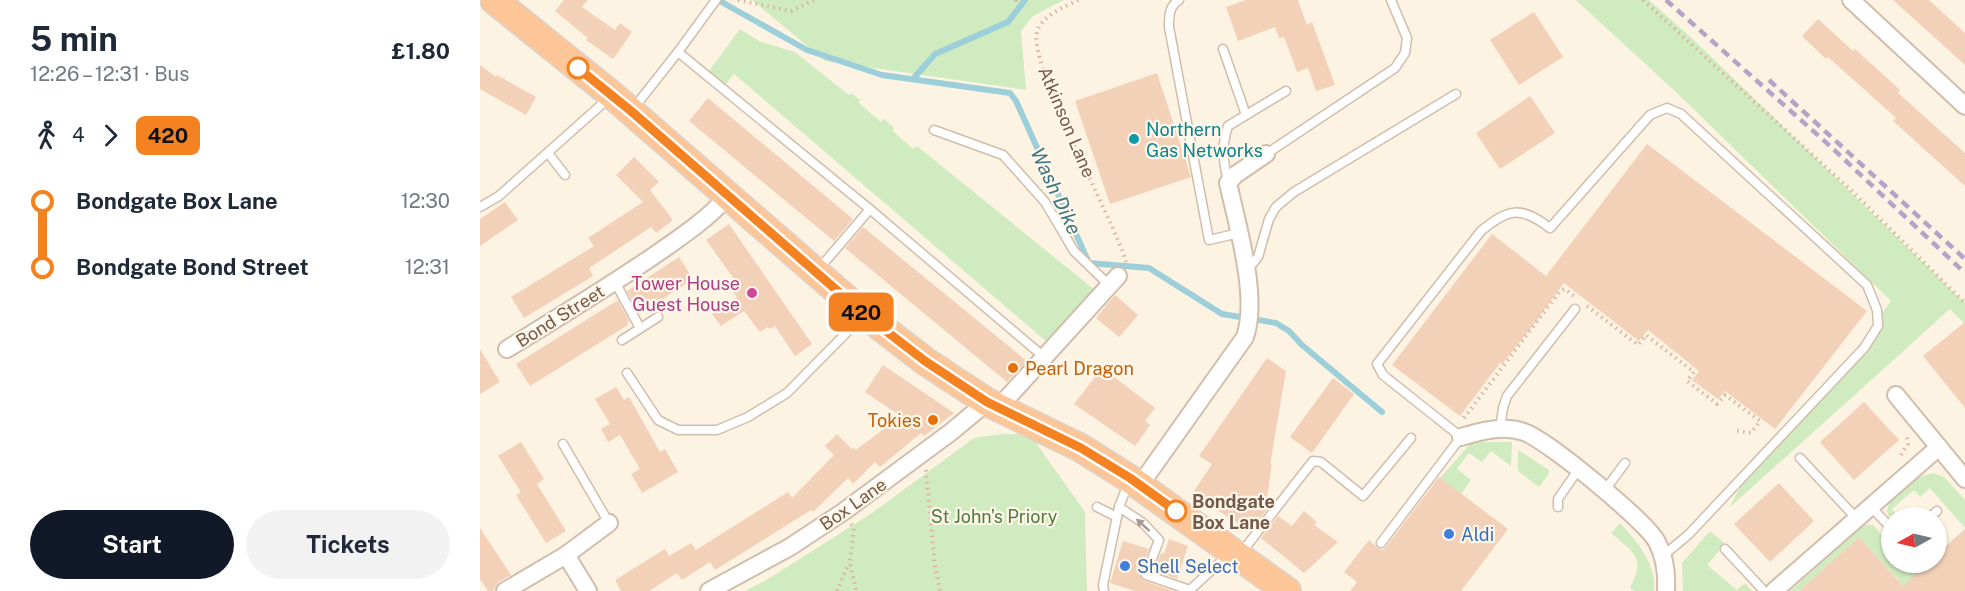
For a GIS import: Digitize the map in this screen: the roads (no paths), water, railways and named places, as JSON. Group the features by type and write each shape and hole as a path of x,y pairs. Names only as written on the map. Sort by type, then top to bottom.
{"highway":[{"path":"494,0 621,103 864,314 925,361 993,404 1081,448 1135,482 1287,591"}],"street":[{"path":"1851,0 1965,106"},
{"path":"1135,482 1239,348 1245,337 1249,316 1246,272 1228,183 1235,175 1266,154"},
{"name":"Bond Street","path":"507,349 615,282 672,243 728,196"},
{"path":"993,404 1044,357 1113,281"},
{"path":"1896,395 1965,479"},
{"name":"Box Lane","path":"709,591 790,547 843,512 993,404"},
{"path":"1465,436 1483,430 1500,429 1520,432 1540,442 1605,490 1656,540 1663,556 1667,575 1666,591"},
{"path":"1774,591 1939,447"},
{"path":"506,591 566,555 609,523"},
{"path":"566,555 588,591"}],"lane":[{"path":"480,207 499,196 548,153 621,103 678,52 716,0"},
{"path":"1179,0 1174,3 1169,13 1169,27 1204,203 1209,240 1239,233"},
{"path":"1266,154 1395,68 1405,53 1407,38 1391,0"},
{"path":"1222,49 1246,115"},
{"path":"678,52 870,208 1044,357"},
{"path":"1228,183 1222,144 1228,126 1286,91"},
{"path":"1246,272 1258,257 1269,219 1276,207 1294,192 1456,94"},
{"path":"1381,543 1465,436 1383,375 1377,364 1481,231 1496,218 1511,212 1532,214 1550,228 1650,115 1667,108 1681,114 1867,285 1877,310 1878,326 1864,348 1689,534 1663,556"},
{"path":"934,130 1003,155 1045,202 1074,252 1113,281"},
{"path":"548,153 565,175"},
{"path":"816,273 870,208"},
{"path":"615,282 640,328"},
{"path":"1500,429 1507,396 1575,309"},
{"path":"627,373 658,420 678,429 717,430 748,417 788,393 864,314"},
{"path":"622,340 658,317"},
{"path":"1119,507 1143,523 1159,540 1146,575 1190,591 1235,553 1313,461 1321,462 1363,496 1411,438"},
{"path":"563,444 609,523"},
{"path":"1800,458 1857,519"},
{"path":"1605,490 1625,463"},
{"path":"1558,507 1558,499 1578,470"},
{"path":"1104,591 1103,585 1119,507 1135,482"},
{"path":"1096,507 1117,517"},
{"path":"1871,507 1881,517"},
{"path":"1725,549 1764,591"}],"waterway":[{"name":"Wash Dike","path":"718,0 807,50 882,75 1010,93 1016,101 1089,263 1149,268 1222,314 1276,323 1289,331 1302,345 1382,412"},
{"path":"913,79 935,54 1008,22 1025,0"}],"railway":[{"path":"1666,0 1830,146 1965,273"},
{"path":"1769,80 1965,259"}],"place":[{"name":"Northern Gas Networks","path":"1134,139"},
{"name":"Tower House Guest House","path":"752,293"},
{"name":"Pearl Dragon","path":"1013,368"},
{"name":"Tokies","path":"933,420"},
{"name":"Bondgate Box Lane","path":"1176,511"},
{"name":"Aldi","path":"1449,534"},
{"name":"Shell Select","path":"1125,566"}],"park label":[{"name":"St John's Priory","path":"994,516"}]}
